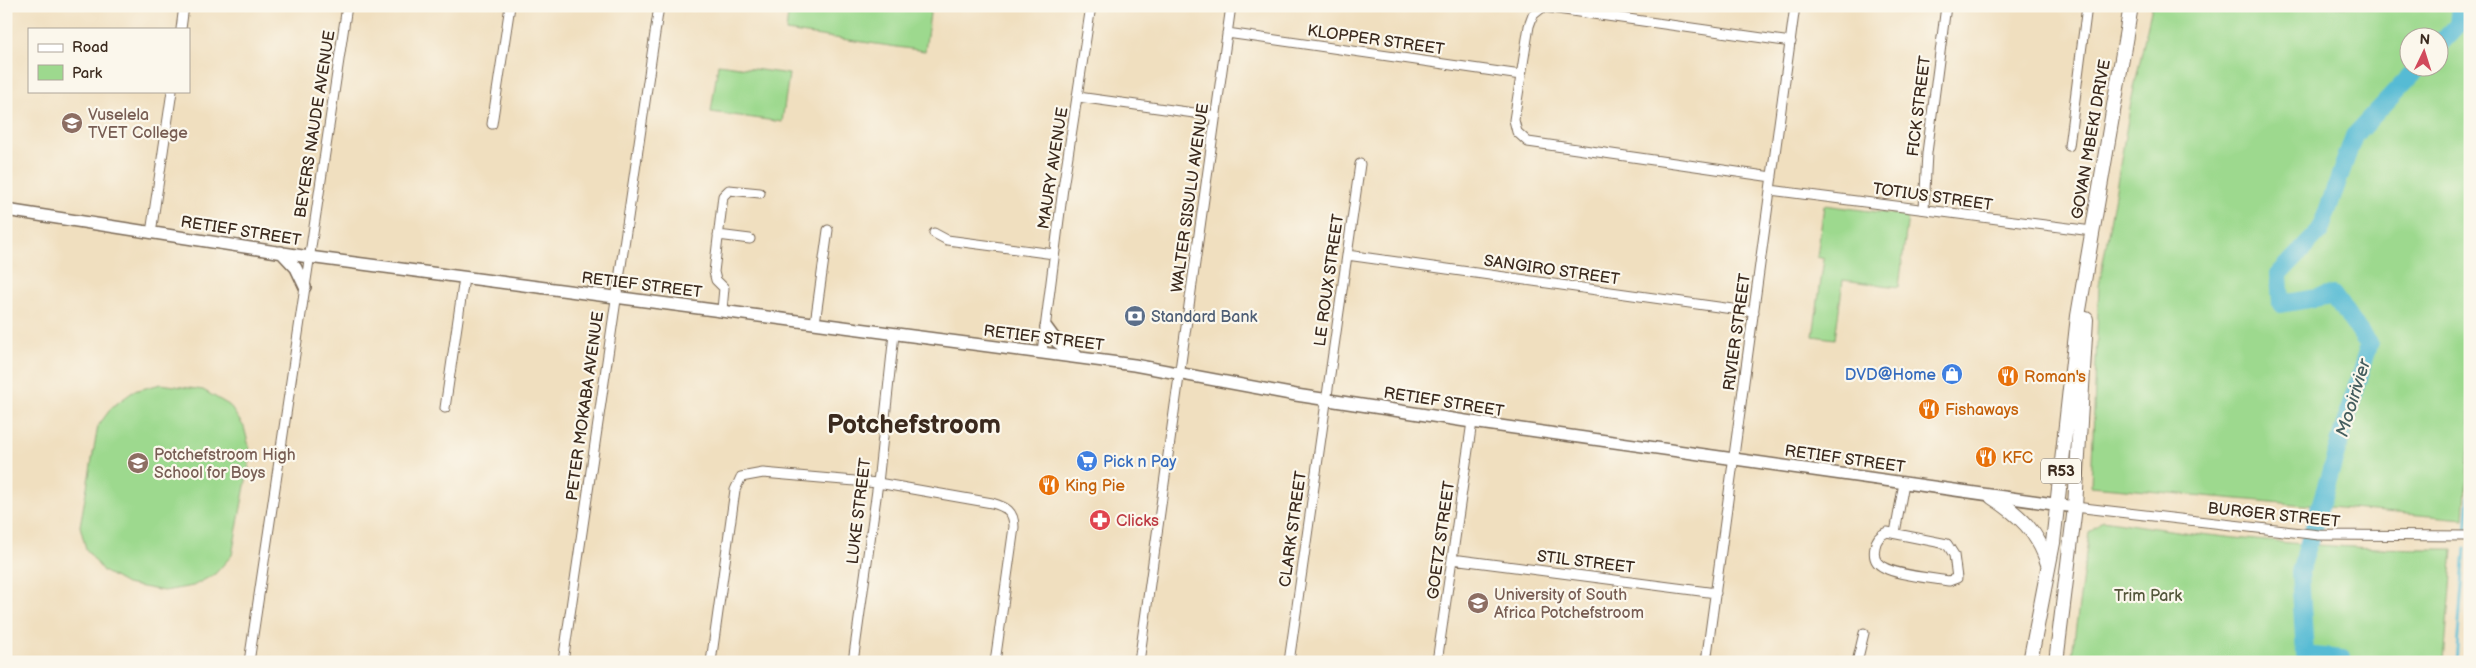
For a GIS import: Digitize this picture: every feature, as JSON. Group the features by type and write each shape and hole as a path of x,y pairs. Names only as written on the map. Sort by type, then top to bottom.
{"main road":[{"name":"GOVAN MBEKI DRIVE","path":"2030,662 2049,567 2078,316 2131,6"},
{"name":"GOVAN MBEKI DRIVE","path":"2056,662 2075,507 2086,318 2085,278"},
{"path":"1992,497 2014,511 2033,530 2043,548 2049,567"}],"street":[{"path":"181,28 184,6"},
{"name":"BEYERS NAUDE AVENUE","path":"249,662 347,6"},
{"path":"492,124 510,6"},
{"name":"PETER MOKABA AVENUE","path":"563,662 658,6"},
{"path":"1078,97 1091,6"},
{"name":"WALTER SISULU AVENUE","path":"1138,662 1231,6"},
{"name":"RIVIER STREET","path":"1706,662 1796,6"},
{"name":"FICK STREET","path":"1924,210 1927,153 1946,6"},
{"path":"2069,146 2088,6"},
{"path":"1772,177 1528,142 1517,132 1514,120 1531,20 1537,10 1543,8 1790,42"},
{"name":"KLOPPER STREET","path":"1227,33 1521,75"},
{"path":"151,233 172,92"},
{"name":"MAURY AVENUE","path":"1042,352 1054,254 1078,97 1216,116"},
{"name":"LE ROUX STREET","path":"1325,399 1360,164"},
{"name":"TOTIUS STREET","path":"1770,190 2092,231"},
{"path":"722,310 724,288 714,276 723,196 726,191 760,193"},
{"name":"RETIEF STREET","path":"6,210 309,257 1078,357 1472,422 1734,458 1992,497 2075,507"},
{"path":"815,323 828,230"},
{"path":"934,233 947,240 1054,254"},
{"path":"718,235 750,239"},
{"path":"281,252 296,268 305,287"},
{"name":"SANGIRO STREET","path":"1347,255 1754,312"},
{"path":"445,408 464,278"},
{"path":"1046,327 1057,342 1078,357"},
{"name":"LUKE STREET","path":"853,662 878,483 894,334"},
{"name":"CLARK STREET","path":"1289,662 1325,399"},
{"name":"GOETZ STREET","path":"1437,662 1472,422"},
{"path":"711,662 735,490 741,477 752,474 878,483 1004,506 1012,513 1014,527 995,662"},
{"path":"1895,533 1904,484"},
{"name":"BURGER STREET","path":"2075,507 2319,535 2470,536"},
{"path":"1895,533 1947,544 1954,554 1956,578 1949,581 1902,573 1881,566 1875,557 1877,539 1883,534 1895,533"},
{"name":"STIL STREET","path":"1452,559 1716,593"},
{"path":"1858,662 1864,633"}],"green space":[{"path":"789,6 931,6 925,51 786,31"},
{"path":"2152,6 2470,6 2470,427 2464,519 2091,486 2099,286 2131,102"},
{"path":"718,64 789,74 782,122 711,112"},
{"path":"1824,205 1908,216 1899,287 1843,280 1835,339 1813,336 1824,259 1817,257"},
{"path":"161,384 203,390 229,405 244,427 251,454 232,555 215,574 193,586 164,591 126,584 103,571 86,549 80,526 98,426 112,407 134,391"},
{"name":"Trim Park","path":"2103,520 2190,533 2277,542 2365,548 2453,549 2444,662 2071,662 2089,532"}],"waterway":[{"name":"Mooirivier","path":"2448,36 2458,25 2460,6"},
{"name":"Mooirivier","path":"2343,662 2342,659 2305,655 2300,572 2369,345 2333,295 2281,304 2279,274 2320,231 2354,136 2409,78"},
{"path":"2466,533 2470,486"},
{"path":"2456,662 2465,548"}],"place":[{"name":"Vuselela TVET College","path":"72,123"},
{"name":"Standard Bank","path":"1135,316"},
{"name":"DVD@Home","path":"1952,374"},
{"name":"Roman's","path":"2008,376"},
{"name":"Fishaways","path":"1929,409"},
{"name":"KFC","path":"1986,457"},
{"name":"Pick n Pay","path":"1087,461"},
{"name":"Potchefstroom High School for Boys","path":"138,463"},
{"name":"King Pie","path":"1049,485"},
{"name":"Clicks","path":"1100,520"},
{"name":"University of South Africa Potchefstroom","path":"1478,603"}],"district":[{"name":"Potchefstroom","path":"914,424"}]}
